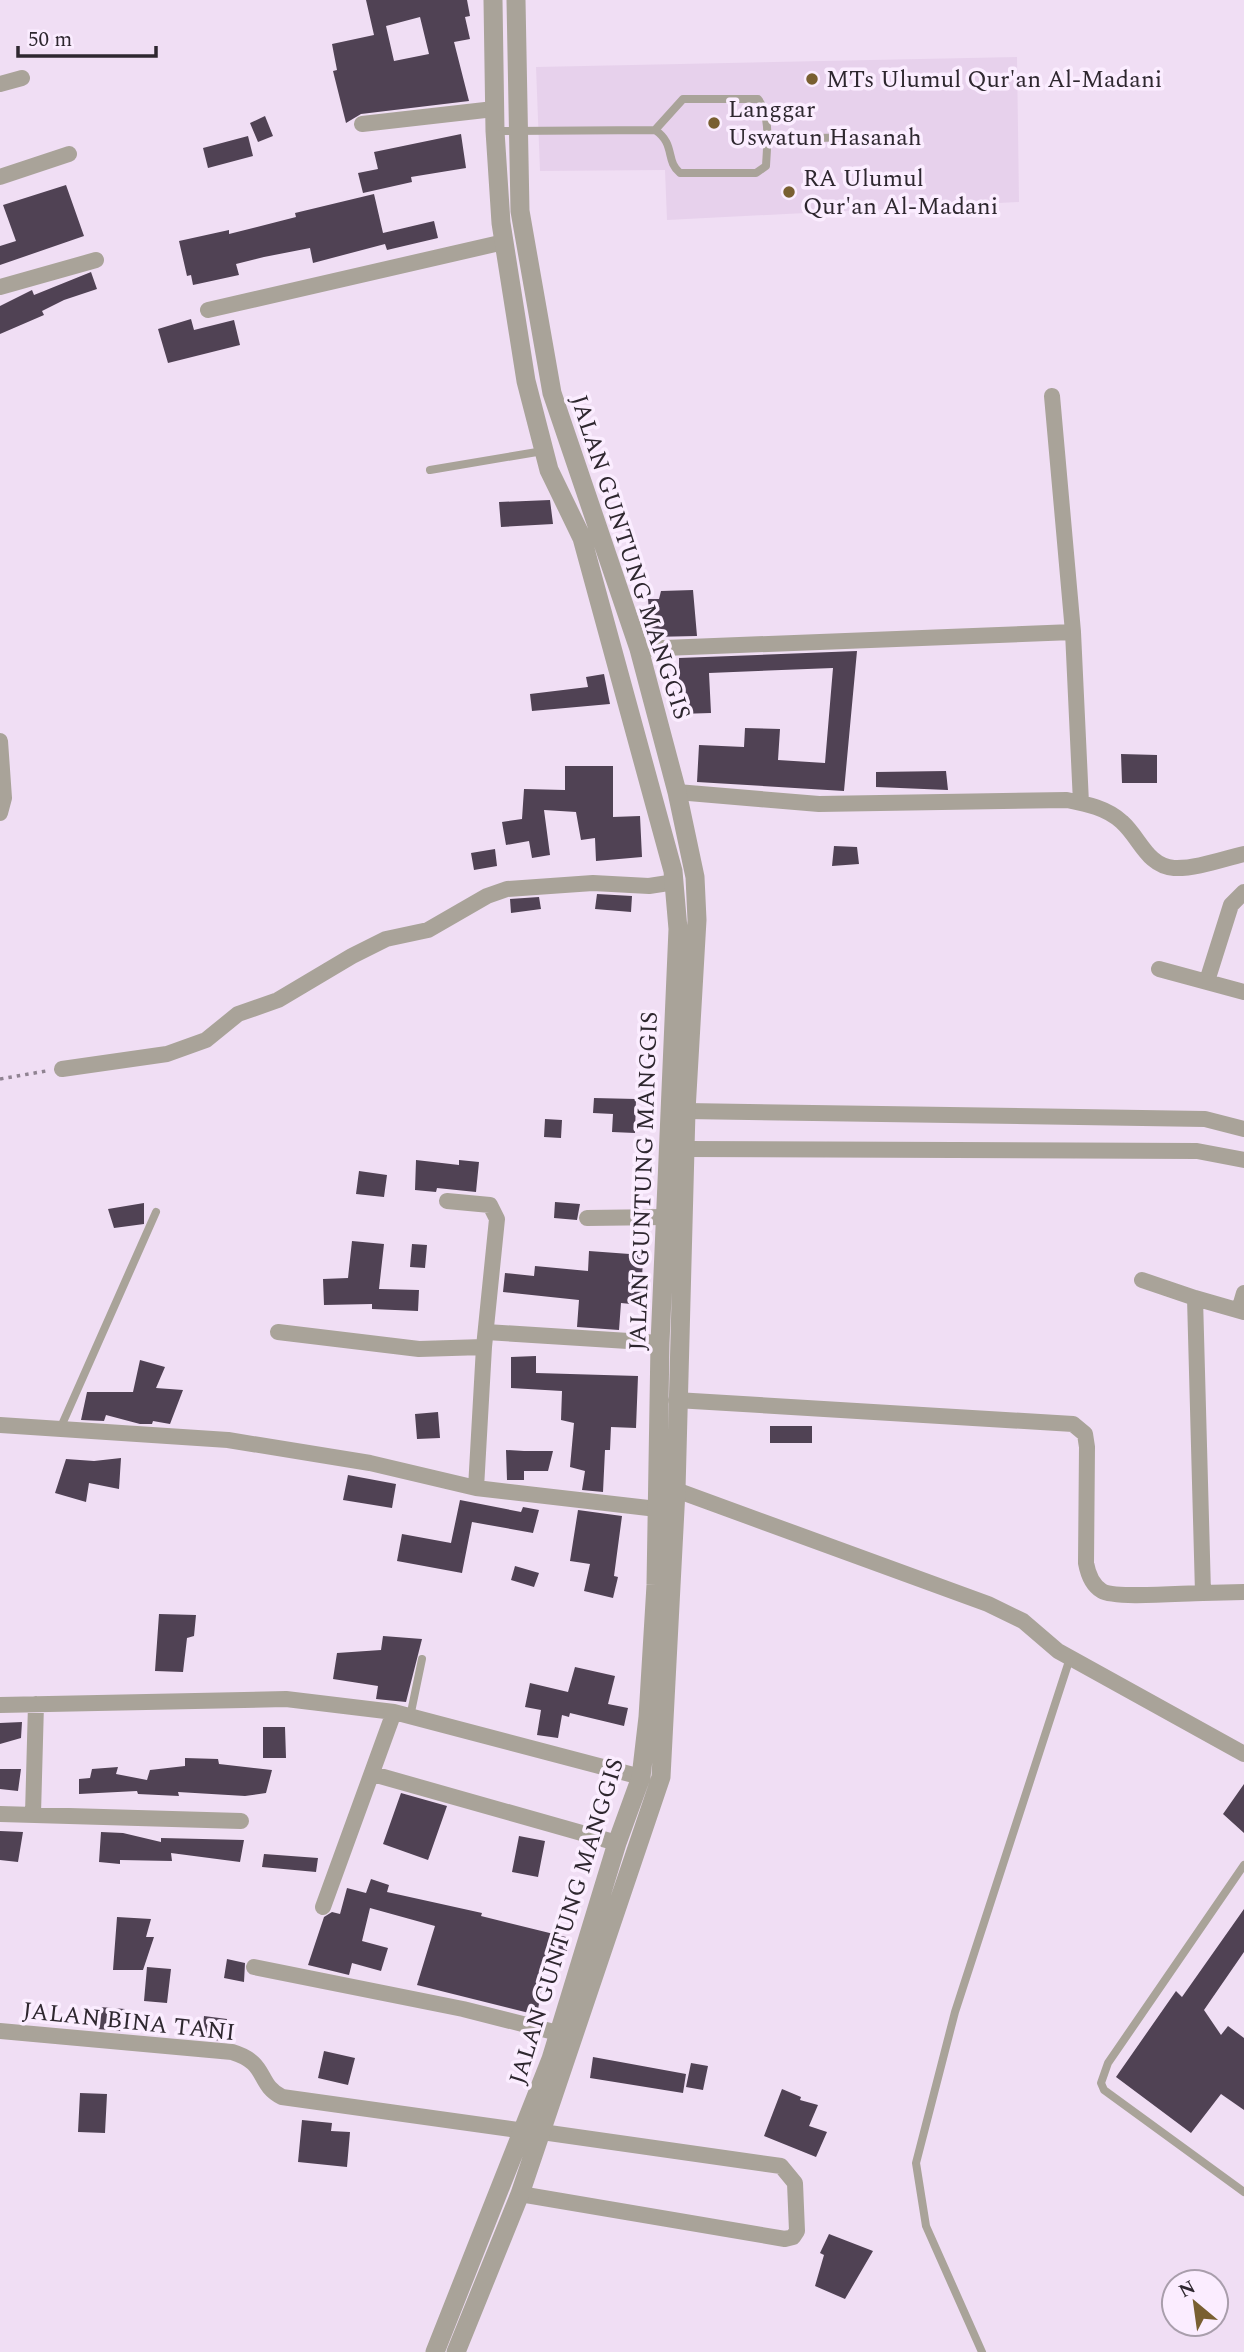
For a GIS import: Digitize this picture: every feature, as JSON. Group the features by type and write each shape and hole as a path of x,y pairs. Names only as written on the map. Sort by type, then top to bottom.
{"street":[{"name":"JALAN GUNTUNG MANGGIS","path":"456,2352 520,2194 558,2033 588,1946 617,1843 641,1777 648,1717 657,1508 660,1343 678,929 675,882 582,538 543,451 526,382 504,242 495,131 493,0"},
{"name":"JALAN GUNTUNG MANGGIS","path":"435,2352 533,2131 660,1777 676,1490 676,1400 697,920 695,877 677,792 639,649 552,393 520,211 516,0"},
{"path":"0,83 22,78"},
{"path":"362,124 494,108"},
{"path":"0,177 69,154"},
{"path":"208,310 504,242"},
{"path":"0,286 96,260"},
{"path":"1052,396 1073,632 1081,803"},
{"path":"639,649 1073,632"},
{"path":"0,741 4,798 0,813"},
{"path":"677,792 819,804 1081,803 1094,805 1122,822 1157,862 1174,868 1244,854"},
{"path":"62,1069 167,1054 206,1040 238,1014 278,1000 352,956 386,939 428,930 487,896 507,889 593,883 649,886 675,882"},
{"path":"1207,981 1231,905 1244,892"},
{"path":"1159,969 1244,992"},
{"path":"687,1111 1205,1119 1244,1129"},
{"path":"686,1149 1197,1151 1244,1160"},
{"path":"447,1200 490,1205 495,1210 497,1219 485,1340 476,1488"},
{"path":"587,1218 665,1217"},
{"path":"1142,1280 1241,1311 1244,1293"},
{"path":"1195,1298 1203,1593"},
{"path":"278,1332 419,1349 485,1340 660,1343"},
{"path":"676,1400 1073,1424 1085,1434 1087,1447 1086,1563 1089,1576 1096,1586 1111,1594 1244,1592"},
{"path":"0,1425 251,1443 370,1464 476,1488 657,1508"},
{"path":"676,1490 988,1604 1023,1621 1070,1658 1244,1754"},
{"path":"0,1704 286,1699 394,1712 641,1777"},
{"path":"33,1814 36,1704"},
{"path":"323,1907 394,1712"},
{"path":"373,1774 617,1843"},
{"path":"0,1814 241,1821"},
{"path":"254,1968 463,2009 558,2033"},
{"name":"JALAN BINA TANI","path":"0,2031 232,2052 252,2060 273,2093 282,2097 781,2166 795,2183 797,2231 793,2237 785,2239 520,2194"}],"lane":[{"path":"495,131 654,130 667,140 676,170 685,175 761,172 766,166 767,139 763,108 754,98 683,99 654,130"},
{"path":"767,139 912,136"},
{"path":"430,470 543,451"},
{"path":"60,1429 156,1212"},
{"path":"982,2352 926,2226 916,2163 955,2012 1070,1658"},
{"path":"410,1717 422,1659"},
{"path":"1244,1865 1108,2063 1101,2083 1104,2090 1244,2192"}],"path":[{"path":"0,1079 62,1069"}],"shaded area":[{"path":"1017,57 1019,202 667,220 665,170 540,171 536,67"}],"building":[{"path":"366,0 467,0 470,16 465,17 470,39 454,42 469,101 361,114 346,123 333,71 337,70 332,44 374,35","holes":["420,17 429,54 394,61 386,26"]},
{"path":"265,116 273,136 258,142 250,123"},
{"path":"461,134 466,168 411,177 412,182 363,193 358,173 378,169 374,152"},
{"path":"248,136 253,156 208,168 203,148"},
{"path":"66,185 84,236 0,265 0,246 16,241 3,205"},
{"path":"374,194 383,233 434,221 438,238 387,250 385,244 313,263 310,248 236,264 239,275 193,285 191,275 187,276 179,241 229,230 229,234 296,217 295,213"},
{"path":"91,272 97,289 64,300 42,311 44,315 0,334 0,306 32,290 34,295"},
{"path":"191,319 194,330 234,320 240,345 168,363 158,329"},
{"path":"550,500 553,524 501,527 499,502"},
{"path":"693,590 697,636 651,637 648,599 659,599 661,591"},
{"path":"857,651 844,791 697,782 699,745 744,747 745,728 780,729 778,760 825,763 833,668 709,673 711,713 679,714 679,658"},
{"path":"604,674 610,704 532,711 530,694 588,687 586,677"},
{"path":"1121,754 1157,755 1157,783 1122,783"},
{"path":"565,766 613,766 613,817 640,816 642,857 596,861 595,838 581,840 576,812 544,810 550,855 532,858 529,841 506,845 502,822 522,819 524,789 565,790"},
{"path":"946,771 948,790 876,787 876,772"},
{"path":"834,846 857,847 859,864 832,866"},
{"path":"495,849 497,866 474,870 471,853"},
{"path":"597,894 632,896 631,912 595,909"},
{"path":"539,897 541,909 511,913 510,899"},
{"path":"594,1098 636,1099 635,1133 612,1132 613,1114 593,1113"},
{"path":"545,1119 562,1120 561,1138 544,1137"},
{"path":"416,1160 459,1165 459,1160 479,1162 476,1192 437,1188 436,1192 415,1190"},
{"path":"359,1171 387,1175 384,1197 356,1194"},
{"path":"555,1202 580,1204 577,1220 554,1218"},
{"path":"144,1203 144,1224 114,1228 108,1209"},
{"path":"352,1241 384,1244 379,1289 419,1290 418,1311 372,1309 372,1304 324,1305 323,1279 348,1278"},
{"path":"412,1244 427,1245 425,1268 410,1267"},
{"path":"589,1251 643,1255 641,1305 621,1303 619,1330 577,1327 579,1300 503,1292 505,1273 534,1276 535,1266 588,1271"},
{"path":"536,1356 536,1373 638,1376 636,1428 611,1427 610,1450 605,1450 603,1492 582,1490 585,1471 570,1467 574,1423 561,1420 562,1391 511,1388 511,1357"},
{"path":"140,1360 165,1367 156,1388 183,1390 170,1424 153,1421 152,1424 140,1424 106,1415 104,1421 81,1420 87,1392 133,1392"},
{"path":"438,1412 440,1438 417,1439 415,1414"},
{"path":"770,1426 812,1426 812,1443 770,1443"},
{"path":"506,1450 553,1451 548,1471 524,1471 524,1480 507,1480"},
{"path":"121,1458 119,1489 89,1483 86,1502 55,1493 66,1459 94,1461"},
{"path":"348,1475 396,1484 392,1508 343,1500"},
{"path":"460,1500 521,1512 523,1507 539,1510 533,1533 472,1522 462,1573 397,1561 402,1534 451,1543"},
{"path":"578,1510 622,1516 614,1576 618,1577 613,1598 584,1591 590,1564 570,1561"},
{"path":"515,1566 539,1573 534,1587 511,1580"},
{"path":"159,1614 196,1615 194,1636 187,1638 183,1672 155,1671"},
{"path":"383,1636 422,1639 406,1702 376,1699 378,1686 333,1679 337,1653 381,1650"},
{"path":"575,1667 615,1676 608,1704 628,1708 624,1726 570,1713 569,1717 562,1715 558,1738 537,1735 541,1710 525,1707 530,1683 568,1692"},
{"path":"22,1722 21,1738 0,1744 0,1723"},
{"path":"263,1727 285,1727 286,1758 263,1758"},
{"path":"185,1758 218,1759 219,1764 272,1770 266,1793 245,1796 178,1792 179,1796 138,1794 137,1791 79,1794 79,1779 90,1778 92,1769 118,1767 116,1774 147,1780 150,1770 185,1766"},
{"path":"0,1769 21,1769 18,1791 0,1789"},
{"path":"1244,1784 1244,1833 1223,1814"},
{"path":"401,1793 447,1806 428,1860 383,1844"},
{"path":"0,1831 23,1832 18,1862 0,1860"},
{"path":"101,1832 123,1833 161,1842 161,1838 244,1840 240,1862 171,1853 172,1861 120,1860 120,1864 99,1862"},
{"path":"519,1836 545,1841 538,1877 512,1872"},
{"path":"264,1854 318,1858 316,1872 262,1867"},
{"path":"371,1879 389,1885 387,1892 482,1913 481,1916 570,1938 565,1957 548,1953 537,2015 417,1985 435,1926 370,1908 362,1941 388,1948 381,1971 352,1963 349,1975 308,1965 324,1917 332,1912 340,1914 347,1888 366,1893"},
{"path":"1244,1909 1244,1952 1204,2010 1221,2035 1228,2026 1244,2038 1244,2110 1221,2094 1191,2133 1116,2077 1176,1991 1182,1997"},
{"path":"117,1917 151,1919 146,1937 154,1937 143,1970 113,1970"},
{"path":"227,1959 245,1963 244,1982 224,1978"},
{"path":"147,1967 171,1969 167,2003 144,2001"},
{"path":"100,2007 125,2009 122,2031 97,2029"},
{"path":"204,2016 227,2019 224,2041 202,2039"},
{"path":"324,2051 355,2058 348,2085 318,2078"},
{"path":"593,2057 686,2074 683,2093 590,2078"},
{"path":"691,2063 708,2066 703,2090 686,2087"},
{"path":"782,2089 801,2097 800,2100 818,2105 809,2126 827,2132 816,2157 764,2136"},
{"path":"80,2093 107,2094 105,2133 78,2132"},
{"path":"302,2120 332,2123 331,2131 350,2132 347,2167 298,2162"},
{"path":"829,2234 873,2251 845,2299 815,2286 824,2255 820,2253"}],"place":[{"name":"MTs Ulumul Qur'an Al-Madani","path":"812,79"},
{"name":"Langgar Uswatun Hasanah","path":"714,123"},
{"name":"RA Ulumul Qur'an Al-Madani","path":"789,192"}]}
